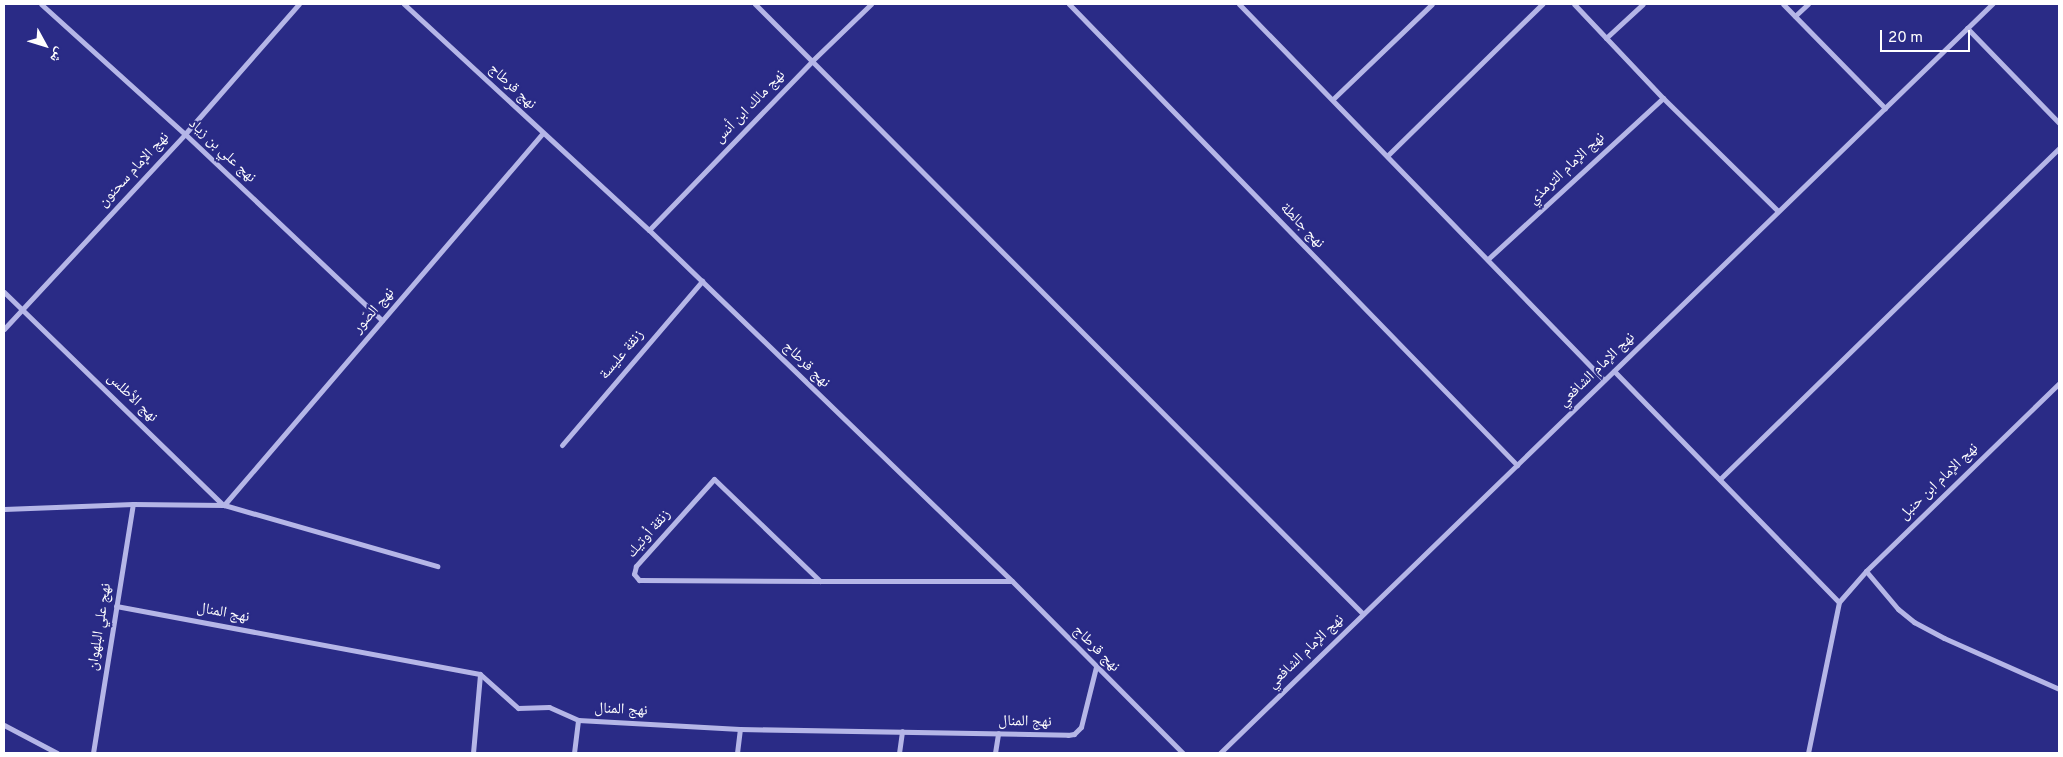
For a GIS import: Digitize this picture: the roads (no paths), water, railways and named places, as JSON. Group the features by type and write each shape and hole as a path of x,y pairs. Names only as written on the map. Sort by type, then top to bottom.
{"street":[{"name":"نهج علي بن زياد","path":"41,4 185,134 382,320"},
{"name":"نهج الإمام سحنون","path":"4,329 185,134 299,4"},
{"name":"نهج قرطاج","path":"404,4 649,230 1012,582 1183,753"},
{"path":"755,4 1364,614"},
{"name":"نهج مالك ابن أنس","path":"649,230 813,60 871,4"},
{"name":"نهج جالطة","path":"1069,4 1517,465"},
{"path":"1239,4 1388,155 1604,380"},
{"path":"1333,99 1432,4"},
{"path":"1388,155 1542,4"},
{"path":"1574,4 1663,98 1778,211"},
{"path":"1606,38 1642,4"},
{"path":"1783,4 1884,108"},
{"path":"1795,16 1808,4"},
{"name":"نهج الإمام الشافعي","path":"1220,753 1992,4"},
{"path":"1967,28 2059,123"},
{"name":"نهج الإمام الترمذي","path":"1488,259 1663,98"},
{"name":"نهج الصّور","path":"224,505 543,133"},
{"path":"1720,479 2059,148"},
{"name":"زنقة عليسة","path":"562,445 702,281"},
{"name":"نهج الأطلس","path":"4,292 224,505"},
{"path":"1614,371 1838,602 1808,753"},
{"name":"نهج الإمام ابن حنبل","path":"1838,602 1866,571 2059,383"},
{"name":"زنقة أوتيك","path":"820,581 714,479 636,566 634,574 639,580 820,581 1012,582"},
{"path":"4,508 133,504 224,505 437,566"},
{"name":"نهج علي البلهوان","path":"93,753 133,504"},
{"path":"1866,571 1898,609 1914,622 1944,638 2059,689"},
{"name":"نهج المنال","path":"116,606 480,674 518,708 549,708 578,720 740,728 1068,735 1081,728 1096,667"},
{"path":"473,753 480,674"},
{"path":"574,753 578,720"},
{"path":"4,725 56,753"},
{"path":"737,753 740,728"},
{"path":"899,753 902,731"},
{"path":"995,753 998,734"}]}
